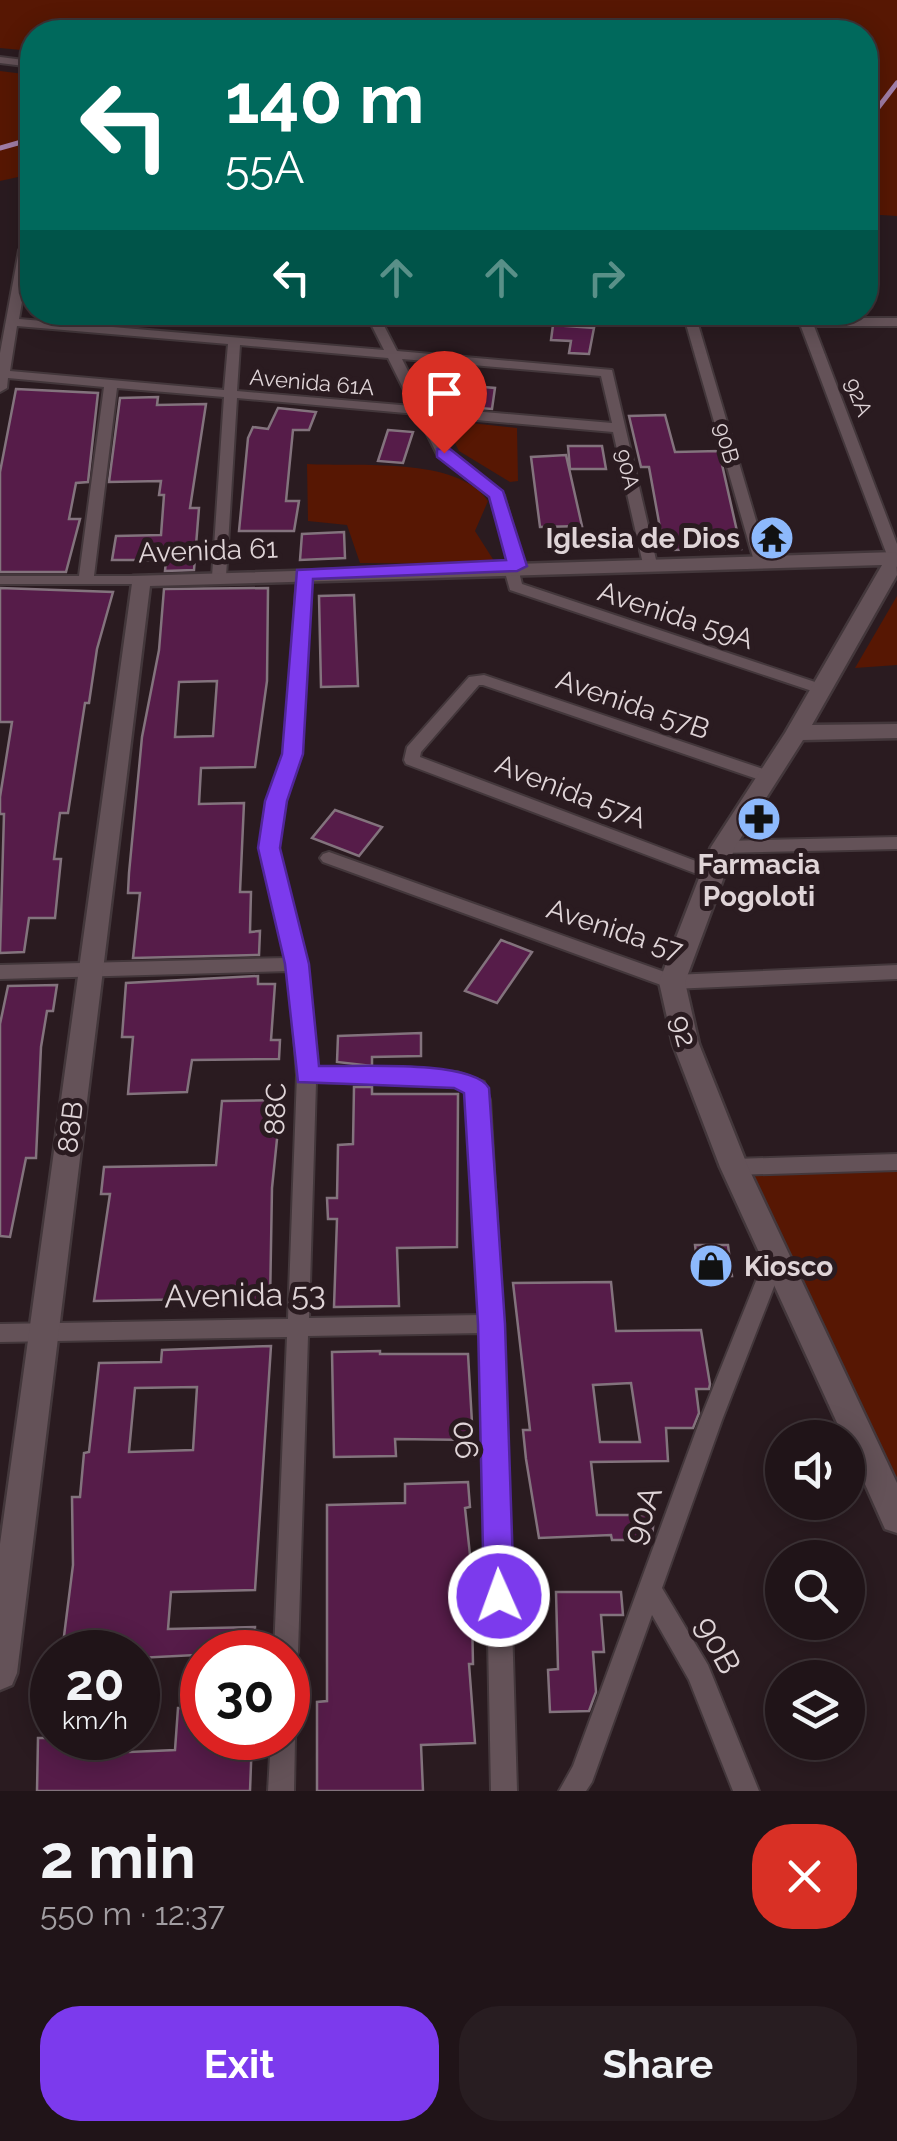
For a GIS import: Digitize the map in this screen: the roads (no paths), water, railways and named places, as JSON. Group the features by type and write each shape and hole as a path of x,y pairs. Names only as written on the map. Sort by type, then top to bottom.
{"street":[{"path":"1,381 20,301"},
{"path":"14,322 20,323"},
{"path":"47,325 393,354"},
{"path":"378,325 450,461 497,495 516,576"},
{"name":"90B","path":"692,325 762,561"},
{"name":"92A","path":"807,325 897,560"},
{"path":"219,577 234,342"},
{"name":"90A","path":"393,354 607,373 650,564"},
{"name":"Avenida 61A","path":"1,381 111,385 618,428"},
{"path":"86,580 111,385"},
{"name":"Avenida 61","path":"0,580 304,574 516,576 650,564 897,560"},
{"name":"92","path":"897,560 796,733 723,847 672,982 686,1044 734,1167 897,1518"},
{"name":"88C","path":"287,1630 307,1075 297,964 269,848 276,801 293,754 304,574"},
{"name":"Avenida 59A","path":"516,576 822,690"},
{"name":"88B","path":"0,1673 140,580"},
{"name":"Avenida 57B","path":"412,760 413,751 475,680 484,680 766,776"},
{"path":"796,733 897,730"},
{"name":"Avenida 57A","path":"412,760 711,874"},
{"path":"723,847 897,843"},
{"name":"Avenida 57","path":"329,858 672,982 897,972"},
{"path":"0,972 297,964"},
{"name":"90","path":"307,1075 457,1079 476,1088 492,1324 504,1791"},
{"path":"734,1167 897,1162"},
{"name":"90A","path":"572,1791 583,1773 774,1260"},
{"name":"Avenida 53","path":"0,1333 492,1324"},
{"name":"90B","path":"649,1588 700,1673 746,1791"},
{"path":"281,1791 282,1760"}],"waterway":[{"path":"878,108 897,83"},
{"path":"0,148 20,142"}],"place":[{"name":"Iglesia de Dios","path":"772,538"},
{"name":"Farmacia Pogoloti","path":"759,819"},
{"name":"Kiosco","path":"711,1266"}]}
